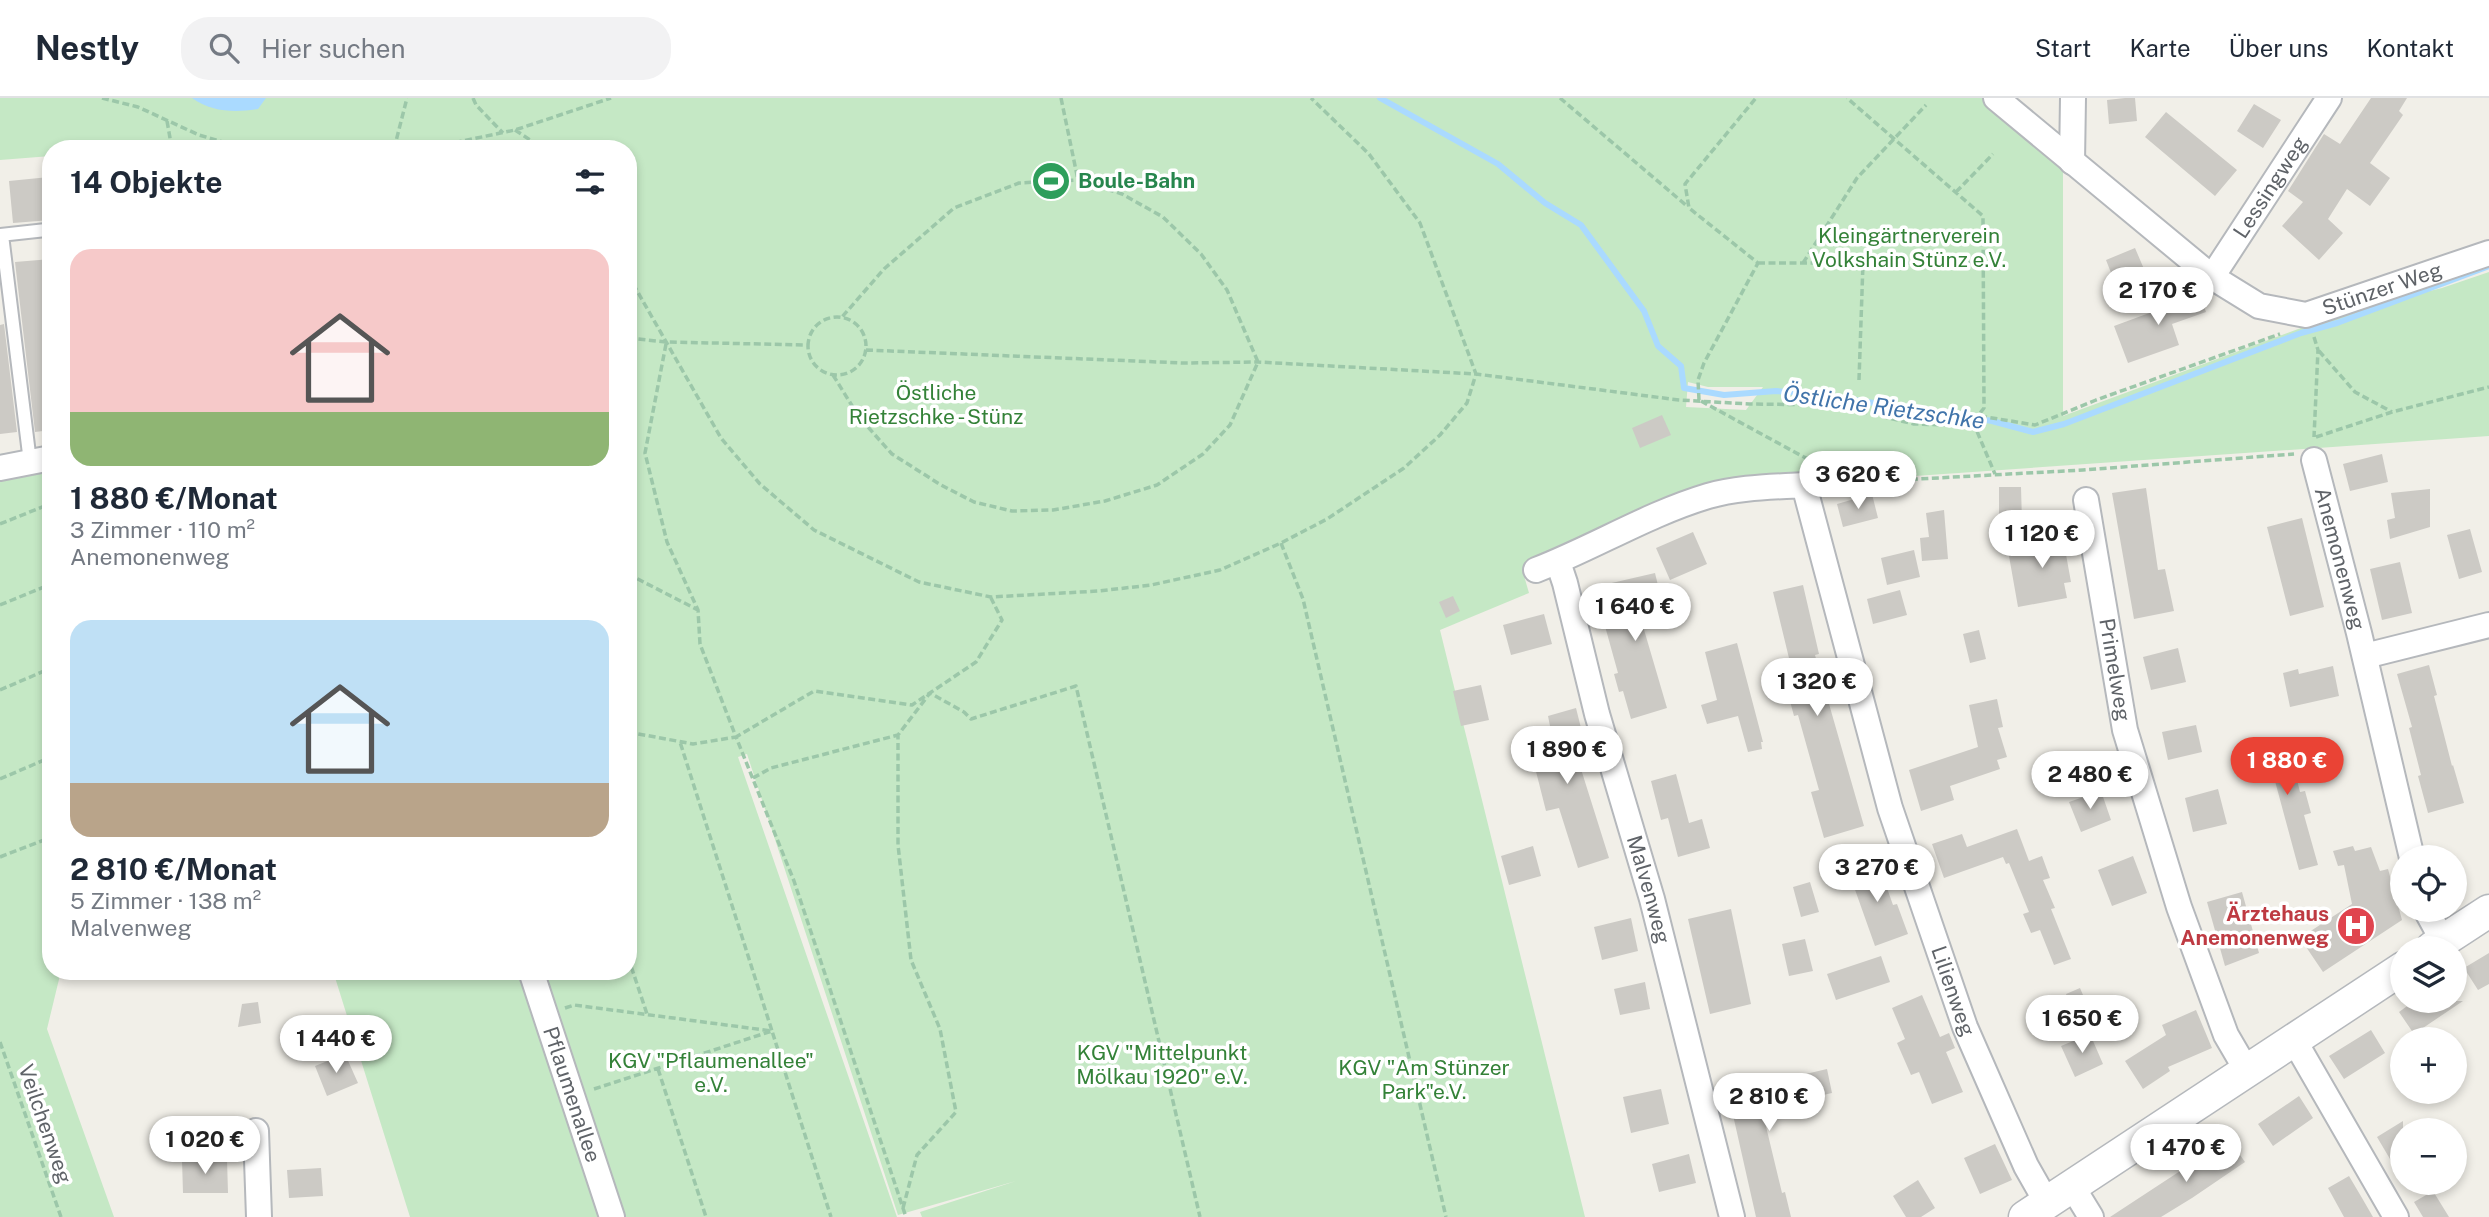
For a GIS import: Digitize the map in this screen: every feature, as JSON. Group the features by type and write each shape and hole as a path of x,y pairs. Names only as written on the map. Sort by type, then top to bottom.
{"street":[{"name":"Stünzer Weg","path":"1996,98 2212,277 2259,306 2306,315 2489,253"},
{"path":"2072,162 2073,98"},
{"name":"Lessingweg","path":"2212,277 2329,98"},
{"name":"Anemonenweg","path":"2314,450 2409,845"},
{"path":"0,468 40,460"},
{"name":"Malvenweg","path":"1732,1217 1652,899 1597,714 1565,583 1547,566 1640,521 1710,495 1804,485"},
{"name":"Lilienweg","path":"1804,485 1890,808 1965,1027 2026,1166 2048,1202 2091,1217"},
{"name":"Primelweg","path":"2086,500 2125,730 2179,907 2226,1035 2247,1071"},
{"name":"Anemonenweg","path":"2365,656 2489,625"},
{"path":"2451,936 2489,911"},
{"path":"2048,1202 2390,977"},
{"name":"Pflaumenallee","path":"534,980 612,1217"},
{"path":"2294,1040 2396,1217"},
{"path":"256,1131 259,1217"}],"lane":[{"path":"40,460 1,235 42,230"}],"path":[{"path":"102,98 138,107 216,140"},
{"path":"396,140 407,98"},
{"path":"473,98 476,105 503,133"},
{"path":"468,140 515,130 611,98"},
{"path":"1062,98 1078,180"},
{"path":"637,291 721,438 760,484 814,530 919,582 991,597 1151,585 1220,570 1281,543 1360,498 1404,468 1440,435 1467,403 1475,374 1420,223 1369,154 1311,98"},
{"path":"1560,98 1758,263 1984,263"},
{"path":"1689,208 1685,184 1756,98"},
{"path":"866,350 1183,363 1258,362 1475,374 1576,388 1699,400 1749,404 1834,405 1914,424 1952,425 1973,422 1984,408 1983,216 1847,98"},
{"path":"1803,263 1857,178 1926,105"},
{"path":"167,121 170,140"},
{"path":"515,130 530,140"},
{"path":"1956,192 1993,153"},
{"path":"833,375 859,417 892,454 974,502 1012,512 1053,510 1105,501 1157,485 1203,454 1230,425 1258,362 1227,290 1201,254 1163,217 1122,194 1078,180 1019,183 954,208 884,269 842,317"},
{"path":"1699,400 1698,386 1704,363 1758,263"},
{"path":"1859,380 1863,263"},
{"path":"842,317 854,321 861,328 866,340 866,350 860,364 853,370 833,375 817,368 809,355 807,345 811,331 822,320 842,317"},
{"path":"1980,416 2035,425 2284,332"},
{"path":"2314,338 2318,350 2314,450"},
{"path":"637,339 807,345"},
{"path":"666,342 645,453 667,542 698,610 700,644 794,881 906,1217"},
{"path":"2318,350 2355,392 2392,412"},
{"path":"1804,485 1995,474 2314,450 2392,412 2479,389 2489,389"},
{"path":"1699,400 1855,482"},
{"path":"1973,422 1995,474"},
{"path":"0,524 42,507"},
{"path":"1281,543 1303,599 1446,1217"},
{"path":"637,579 698,610"},
{"path":"0,605 42,588"},
{"path":"637,734 693,744 736,737 814,691 912,705 976,662 1002,620 991,597"},
{"path":"0,690 42,672"},
{"path":"752,778 771,768 898,735 930,694 964,712 971,719 1076,686 1200,1217"},
{"path":"898,735 898,845 911,960 940,1029 956,1112 917,1155 903,1208"},
{"path":"680,742 831,1217"},
{"path":"0,779 42,761"},
{"path":"0,858 42,841"},
{"path":"636,980 647,1014"},
{"path":"546,1015 573,1004 772,1031"},
{"path":"572,1096 772,1031"},
{"name":"Veilchenweg","path":"0,1042 61,1217"},
{"path":"658,1069 706,1217"}],"green space":[{"name":"Östliche Rietzschke - Stünz","path":"0,98 1985,98 2063,161 2063,416 2344,312 2442,288 2489,272 2489,436 1700,491 1522,569 1529,593 1440,630 1585,1217 922,1217 920,1212 1016,1181 898,1215 747,754 738,757 897,1217 410,1217 336,980 637,980 637,140 42,140 42,157 0,160","holes":["1688,382 1708,387 1763,387 1746,410 1686,407"]},
{"path":"42,447 42,980 59,980 47,1029 114,1217 0,1217 0,454"}],"water":[{"path":"192,98 266,98 258,109 232,111 215,109"}],"building":[{"path":"2135,98 2137,121 2109,124 2107,100"},
{"path":"2371,98 2407,98 2399,111 2403,115 2370,163 2390,178 2370,206 2347,189 2328,219 2343,233 2319,260 2282,226 2303,202 2288,191 2324,134 2340,144"},
{"path":"2254,104 2281,120 2263,148 2237,131"},
{"path":"2166,112 2237,170 2215,196 2145,137"},
{"path":"42,178 42,221 13,223 9,181"},
{"path":"2135,248 2147,276 2117,288 2106,260"},
{"path":"42,260 42,431 35,432 15,262"},
{"path":"2197,287 2206,312 2172,324 2179,345 2128,363 2114,326 2171,305 2168,298"},
{"path":"4,324 17,432 0,434 0,325"},
{"path":"1662,415 1671,435 1640,448 1632,428"},
{"path":"2382,454 2388,482 2350,491 2343,464"},
{"path":"1999,487 2021,487 2022,522 1999,522"},
{"path":"2146,488 2158,570 2165,569 2174,611 2134,619 2112,493"},
{"path":"2430,489 2430,527 2390,539 2387,520 2395,518 2391,493"},
{"path":"1872,494 1878,518 1843,527 1837,504"},
{"path":"1944,510 1948,559 1922,561 1920,538 1929,537 1926,513"},
{"path":"2302,518 2324,607 2290,616 2267,527"},
{"path":"2061,527 2071,582 2064,583 2067,598 2018,607 2009,556 2039,551 2035,531"},
{"path":"2470,529 2482,572 2459,579 2447,535"},
{"path":"1693,532 1707,564 1670,580 1656,548"},
{"path":"1914,550 1920,577 1887,585 1881,558"},
{"path":"2400,562 2412,613 2382,620 2370,569"},
{"path":"1655,573 1664,610 1640,616 1667,708 1631,719 1623,691 1619,692 1614,674 1618,673 1603,619 1613,616 1603,585"},
{"path":"1803,585 1819,654 1815,655 1864,826 1824,838 1811,792 1819,790 1798,715 1794,716 1787,690 1796,687 1773,592"},
{"path":"1900,590 1907,615 1873,624 1867,599"},
{"path":"1453,596 1460,611 1446,618 1439,602"},
{"path":"1544,614 1552,644 1511,655 1503,625"},
{"path":"1979,630 1986,659 1970,663 1963,634"},
{"path":"1737,643 1763,742 1762,749 1748,752 1738,716 1707,724 1701,705 1717,700 1705,652"},
{"path":"2178,648 2186,682 2151,690 2143,657"},
{"path":"2429,665 2437,695 2434,696 2464,803 2428,813 2409,728 2412,727 2397,674"},
{"path":"2333,666 2339,696 2290,707 2283,673 2298,669 2299,674"},
{"path":"1481,685 1489,720 1461,726 1453,691"},
{"path":"1997,699 2003,727 1998,728 2007,757 1997,760 2000,769 1950,786 1954,800 1921,811 1909,770 1978,747 1969,705"},
{"path":"1576,708 1581,728 1569,731 1609,858 1578,868 1559,808 1546,811 1526,732 1550,726 1548,716"},
{"path":"2196,725 2202,752 2168,760 2162,732"},
{"path":"2287,738 2300,792 2305,791 2311,813 2304,815 2318,865 2299,870 2272,770 2250,775 2245,754 2269,749 2267,742"},
{"path":"1676,774 1689,823 1702,819 1710,848 1678,857 1668,818 1661,820 1651,781"},
{"path":"2218,789 2227,824 2193,832 2185,798"},
{"path":"2101,791 2111,820 2081,832 2069,802"},
{"path":"2017,829 2029,861 2042,856 2050,878 2043,880 2055,908 2051,909 2071,959 2054,965 2040,930 2031,933 2023,914 2029,912 2009,863 2006,864 2003,857 1944,878 1932,844 1962,834 1967,847"},
{"path":"1533,846 1541,876 1509,885 1501,856"},
{"name":"Ärztehaus Anemonenweg","path":"2353,846 2355,851 2371,847 2380,871 2388,869 2390,876 2390,922 2399,922 2323,972 2300,938 2352,904 2344,865 2338,866 2333,851"},
{"path":"2133,856 2147,893 2112,906 2098,870"},
{"path":"1877,860 1893,905 1897,904 1908,934 1875,946 1848,870"},
{"path":"1810,882 1819,912 1801,917 1793,887"},
{"path":"2242,892 2259,953 2225,966 2207,902"},
{"path":"1731,909 1751,1004 1710,1014 1688,919"},
{"path":"1631,918 1638,951 1602,960 1594,927"},
{"path":"1805,939 1813,971 1789,976 1782,944"},
{"path":"2489,953 2489,984 2478,990 2467,973 2467,966"},
{"path":"1881,956 1890,982 1836,1000 1827,974"},
{"path":"1645,982 1650,1009 1620,1015 1614,989"},
{"path":"2080,988 2089,1009 2074,1015 2066,994"},
{"path":"1922,995 1940,1037 1949,1033 1955,1048 1946,1052 1963,1092 1932,1104 1919,1072 1911,1075 1897,1043 1905,1039 1892,1008"},
{"path":"258,1002 261,1023 238,1027 242,1004"},
{"path":"2196,1010 2212,1048 2168,1067 2170,1071 2143,1089 2125,1061 2166,1035 2162,1025"},
{"path":"2400,1013 2445,1013 2424,1027 2409,1027"},
{"path":"2371,1030 2385,1053 2344,1079 2329,1056"},
{"path":"2090,1034 2103,1064 2075,1077 2061,1046"},
{"path":"345,1054 358,1083 327,1096 315,1066"},
{"path":"1827,1069 1832,1093 1779,1105 1780,1110 1763,1114 1782,1193 1785,1192 1791,1217 1756,1217 1728,1093 1743,1089 1741,1081 1757,1078 1759,1085"},
{"path":"1661,1089 1669,1124 1631,1133 1623,1097"},
{"path":"2299,1096 2313,1118 2273,1146 2258,1124"},
{"path":"2390,1129 2390,1159 2377,1137"},
{"path":"2229,1139 2245,1162 2192,1198 2161,1217 2110,1217"},
{"path":"1995,1144 2012,1180 1980,1194 1964,1158"},
{"path":"1689,1154 1696,1183 1659,1192 1652,1164"},
{"path":"227,1159 228,1193 183,1193 182,1160"},
{"path":"321,1168 323,1196 289,1198 287,1170"},
{"path":"2349,1176 2373,1217 2344,1217 2328,1188"},
{"path":"1918,1180 1935,1208 1921,1217 1906,1217 1893,1196"},
{"path":"2426,1195 2435,1195 2449,1217 2423,1217 2414,1202"}],"waterway":[{"name":"Östliche Rietzschke","path":"1380,98 1498,164 1545,203 1581,225 1644,311 1658,346 1681,366 1684,388 1724,395 1776,391 1814,394 1874,403 1925,417 1968,417 1992,421 2033,432 2064,424 2301,333 2337,323 2489,266"}],"place":[{"name":"Boule-Bahn","path":"1051,181"},
{"name":"Ärztehaus Anemonenweg","path":"2356,926"}],"park label":[{"name":"Kleingärtnerverein Volkshain Stünz e.V.","path":"1909,248"},
{"name":"KGV \"Mittelpunkt Mölkau 1920\" e.V.","path":"1162,1065"},
{"name":"KGV \"Pflaumenallee\" e.V.","path":"711,1073"},
{"name":"KGV \"Am Stünzer Park\"e.V.","path":"1424,1080"}]}
